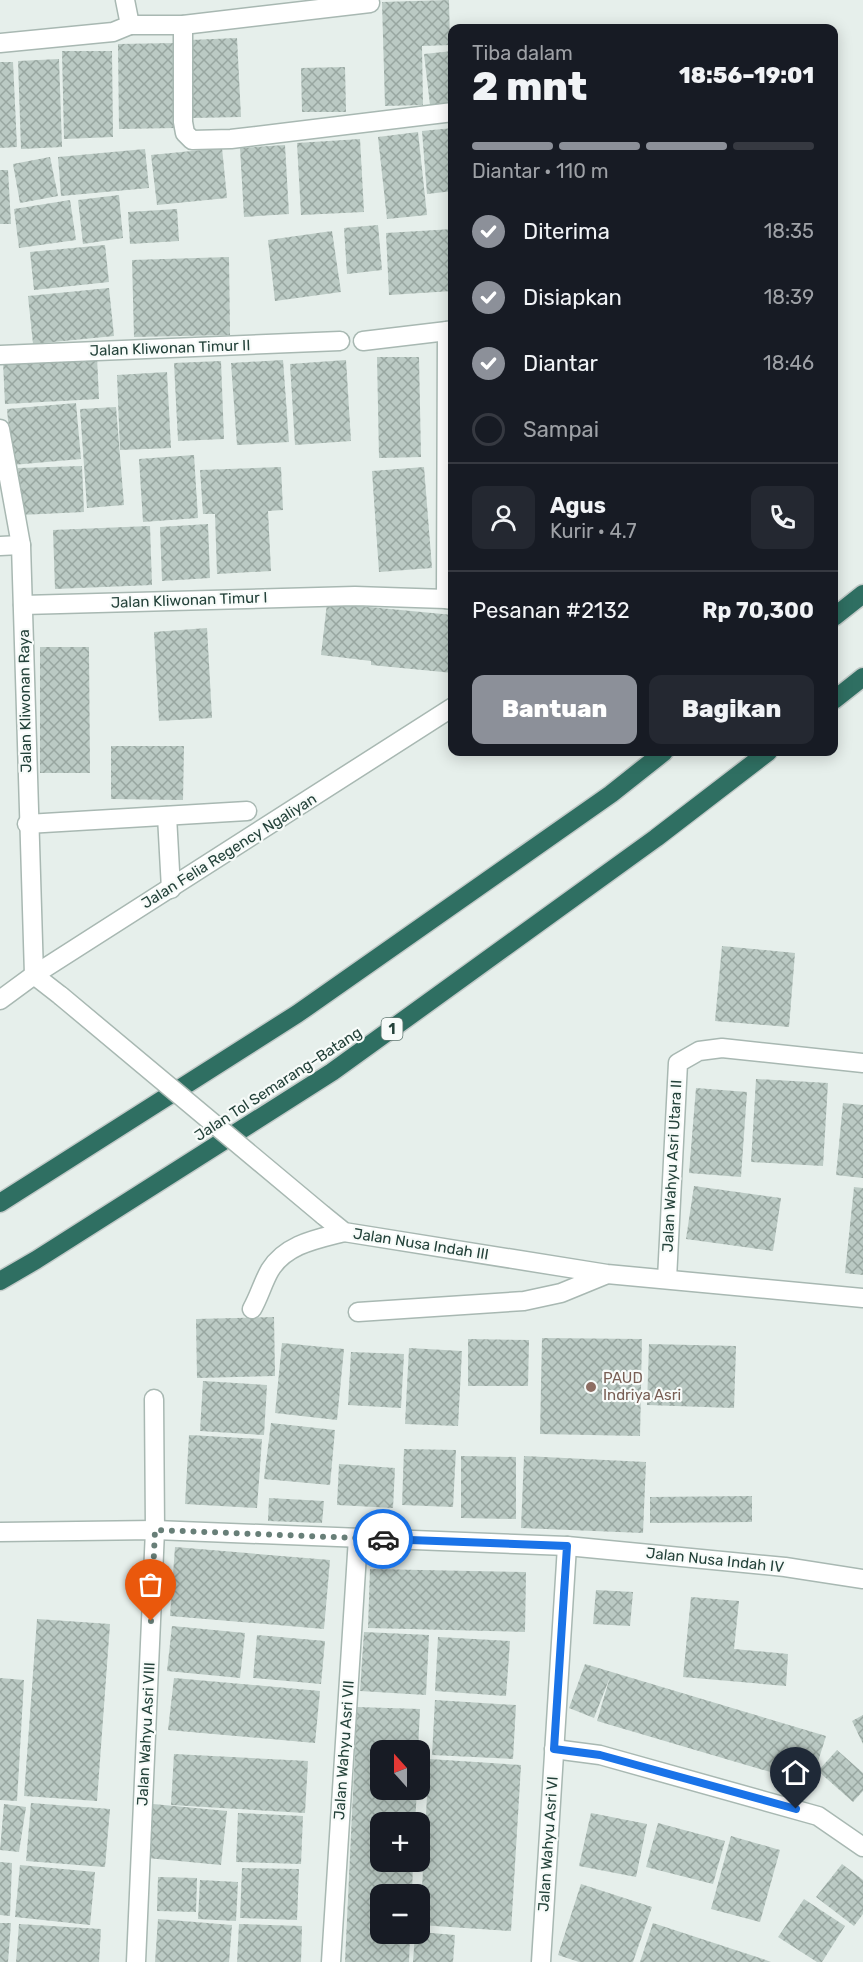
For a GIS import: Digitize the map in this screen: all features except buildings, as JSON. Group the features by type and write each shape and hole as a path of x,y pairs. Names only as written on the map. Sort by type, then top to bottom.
{"highway":[{"path":"838,614 863,594"},
{"path":"838,697 863,677"},
{"path":"0,1203 297,1014 610,794 659,756"},
{"name":"Jalan Tol Semarang–Batang","path":"0,1281 332,1072 656,838 763,756"}],"street":[{"path":"125,0 130,24"},
{"path":"0,43 107,33 130,24 183,25 317,5 370,3"},
{"path":"183,25 183,123 185,133 192,140 231,139 448,113"},
{"path":"363,341 448,331"},
{"name":"Jalan Kliwonan Timur II","path":"0,355 340,341"},
{"name":"Jalan Kliwonan Raya","path":"0,429 21,545 27,824 34,975"},
{"path":"0,546 21,545"},
{"name":"Jalan Kliwonan Timur I","path":"23,605 355,596 448,600"},
{"name":"Jalan Felia Regency Ngaliyan","path":"0,1000 34,975 448,710"},
{"path":"27,824 248,811"},
{"path":"167,816 171,889"},
{"name":"Jalan Nusa Indah III","path":"34,975 344,1232 607,1274 863,1298"},
{"name":"Jalan Wahyu Asri Utara II","path":"667,1279 678,1063 699,1051 722,1048 863,1063"},
{"path":"252,1309 270,1270 281,1257 303,1243 344,1232"},
{"path":"358,1312 524,1301 561,1293 607,1274"},
{"name":"Jalan Wahyu Asri VIII","path":"136,1962 155,1530 154,1399"},
{"name":"Jalan Nusa Indah IV","path":"0,1532 155,1530 567,1546 785,1567 863,1579"},
{"name":"Jalan Wahyu Asri VII","path":"331,1962 358,1538"},
{"name":"Jalan Wahyu Asri VI","path":"541,1962 567,1546"},
{"path":"554,1749 600,1755 818,1815 863,1847"}],"way so far":[{"path":"151,1621 155,1530 383,1539"}],"place":[{"name":"PAUD Indriya Asri","path":"591,1387"}],"route":[{"path":"383,1539 567,1546 554,1749 600,1755 796,1809"}]}
